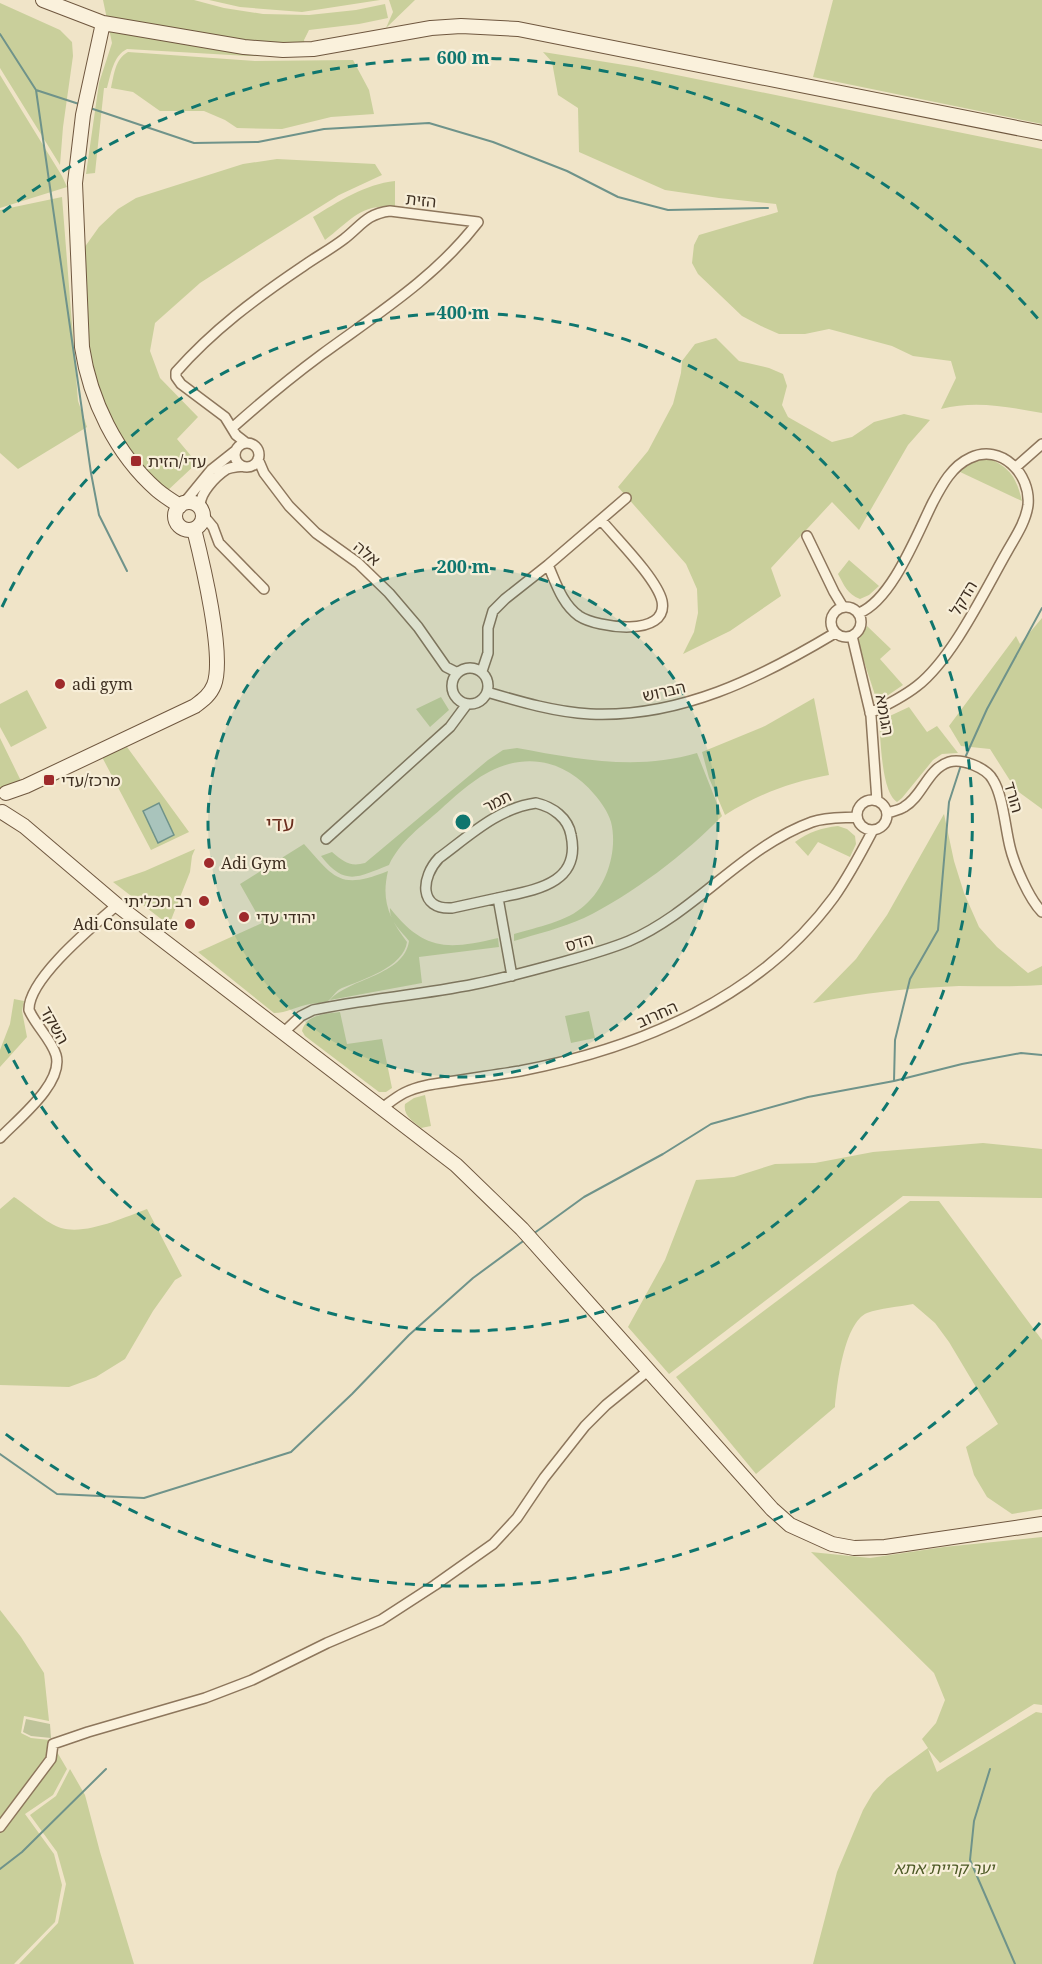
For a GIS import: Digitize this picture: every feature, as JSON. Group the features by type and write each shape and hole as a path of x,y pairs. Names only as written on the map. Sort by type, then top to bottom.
{"street":[{"path":"43,0 104,23 244,47 283,50 313,49 431,28 462,26 518,29 1042,134"},
{"path":"104,23 83,115 75,183 82,347 86,368 100,411 125,453 158,492 182,505 193,503 213,527 219,543 264,589"},
{"name":"הזית","path":"232,428 290,379 372,320 433,272 478,222 390,212 379,212 368,217 346,238 232,317 191,355 176,372 176,378 225,417 236,435 245,442"},
{"path":"245,442 256,447 258,459 250,466 226,470 209,486 200,503 201,523 194,529 182,528 177,522 176,513 211,470 235,451 245,442"},
{"path":"859,613 870,609 890,586 944,483 962,462 973,456 996,455 1016,467 1042,444"},
{"path":"235,451 235,458 242,466"},
{"name":"אלה","path":"258,459 264,472 303,520 382,585 418,627 446,667 456,672"},
{"name":"הדקל","path":"870,713 901,698 930,675 953,645 1024,520 1028,504 1027,492 1025,479 1016,467"},
{"path":"482,671 488,653 488,628 493,611 626,498"},
{"path":"548,565 563,598 572,609 588,621 621,627 654,622 660,616 662,609 658,590 601,520"},
{"path":"194,529 205,572 217,661 214,685 210,693 195,706 26,786 6,803 24,826 117,904 456,1165 522,1229 772,1509 790,1525 832,1544 854,1548 885,1547 1042,1524"},
{"path":"807,536 843,607"},
{"path":"843,607 852,608 859,613 861,626 856,634 843,637 835,633 831,620 835,611 843,607"},
{"name":"הברוש","path":"487,692 530,705 588,714 642,712 668,707 730,688 780,665 835,633"},
{"name":"הגומא","path":"852,636 874,737 877,801"},
{"path":"468,667 482,671 488,682 487,692 479,702 467,704 461,702 452,693 451,687 456,672 468,667"},
{"path":"326,839 450,727 467,704"},
{"name":"הורד","path":"887,813 903,808 913,800 939,767 950,762 973,764 993,778 1004,814 1010,849 1028,890 1042,912"},
{"path":"872,800 884,806 887,813 882,826 873,831 861,825 857,817 857,812 863,803 872,800"},
{"name":"תמר","path":"526,804 546,805 565,820 571,834 571,858 567,869 550,884 498,898 445,908 436,905 426,892 427,875 439,858 501,813 526,804"},
{"name":"הדס","path":"284,1032 301,1016 312,1010 474,984 600,952 629,941 680,912 746,861 788,834 813,822 832,818 857,817"},
{"name":"החרוב","path":"382,1108 395,1098 416,1088 520,1071 590,1055 630,1042 718,1000 774,962 812,923 848,877 873,831"},
{"path":"498,898 512,976"},
{"name":"השקד","path":"0,1138 45,1091 58,1067 51,1044 29,1010 32,993 63,955 117,904"},
{"path":"0,1827 51,1759 53,1744 88,1731 205,1698 252,1680 327,1643 381,1620 435,1585 493,1544 517,1518 544,1478 585,1426 606,1405 649,1370"}],"green space":[{"path":"103,0 194,0 224,8 263,14 309,15 385,4 388,18 309,30 304,40 306,49 300,55 248,56 127,49 116,61 107,88 104,88 95,173 86,174 99,83 112,43"},
{"path":"209,0 380,0 302,12 240,7"},
{"path":"389,0 415,0 386,28 393,12"},
{"path":"833,0 1042,0 1042,124 813,77"},
{"path":"0,3 60,30 72,42 73,56 60,165 0,68"},
{"path":"128,52 255,61 353,60 369,90 374,114 331,117 282,129 237,128 204,111 160,111 133,92 111,88 118,63"},
{"path":"543,52 637,67 1042,149 1042,413 979,405 941,409 956,378 951,361 913,356 892,346 829,329 805,334 779,334 742,316 698,274 692,263 694,245 699,235 778,212 776,204 665,190 579,152 578,108 558,95 552,62"},
{"path":"0,75 67,187 0,208"},
{"path":"277,159 375,164 382,175 339,195 200,283 155,323 150,351 160,378 198,417 177,439 197,463 166,492 122,443 106,414 91,372 86,331 84,248 99,227 118,209 136,198 243,164"},
{"path":"395,181 395,207 383,206 365,211 349,220 325,240 313,217 362,190"},
{"path":"62,197 78,401 87,427 18,469 0,453 0,210"},
{"path":"716,338 739,361 783,374 787,386 782,405 788,417 832,442 852,437 874,422 904,414 930,420 908,445 859,530 832,502 771,568 781,596 730,631 683,654 694,632 698,613 697,589 686,564 618,487 648,451 673,404 682,361 695,344"},
{"path":"989,458 1003,466 1012,475 1022,501 958,471 979,459"},
{"path":"849,560 879,586 860,599 849,592 838,574"},
{"path":"1042,618 1042,809 1016,790 990,749 961,746 949,726 1016,636 1020,644"},
{"path":"867,626 891,649 880,659 903,685 879,699 875,695 860,649 859,639"},
{"path":"27,690 47,728 11,747 0,727 0,704"},
{"path":"441,697 449,710 430,727 416,709"},
{"path":"814,698 829,775 775,790 725,815 709,778 702,752 765,726"},
{"path":"909,707 927,732 937,726 958,753 942,754 933,760 897,802 892,796 885,777 879,721"},
{"path":"0,738 21,781 0,788"},
{"path":"127,747 189,832 151,850 102,757"},
{"path":"517,748 584,759 630,762 675,758 697,753 722,816 675,859 639,886 602,909 576,922 514,941 514,934 561,920 585,905 605,878 612,856 613,833 604,807 586,785 556,766 534,761 509,764 490,771 464,789 412,834 389,865 369,873 352,877 345,876 337,872 321,856 332,852 347,863 365,863 488,760 503,750"},
{"path":"944,814 954,861 964,893 979,927 997,947 1028,973 1042,966 1042,985 922,988 813,1003 856,959 887,915"},
{"path":"838,826 847,829 855,836 856,844 850,857 818,842 808,856 795,842 815,831"},
{"path":"304,844 323,866 340,878 359,880 388,871 385,891 388,909 395,925 407,942 404,951 390,965 371,977 340,989 328,1001 274,1013 198,952 262,923 240,884"},
{"path":"195,849 190,872 169,925 113,882 145,871"},
{"path":"390,908 414,933 426,940 450,945 498,938 499,947 419,957 422,983 330,1000 350,986 387,969 405,953 409,941 393,922"},
{"path":"14,999 24,1001 22,1011 27,1037 0,1067 0,1050 10,1024"},
{"path":"589,1011 595,1038 571,1043 565,1016"},
{"path":"340,1012 347,1044 382,1039 392,1088 386,1092 379,1092 305,1036 302,1031 304,1025 312,1018"},
{"path":"425,1095 431,1126 421,1128 407,1115 405,1104"},
{"path":"983,1143 1042,1149 1042,1198 903,1196 669,1374 628,1327 665,1260 696,1180 734,1177 775,1164 815,1163 873,1152"},
{"path":"14,1197 50,1223 71,1230 116,1221 147,1209 182,1276 175,1280 153,1311 125,1359 96,1377 69,1387 0,1385 0,1209"},
{"path":"910,1201 939,1201 1042,1340 1042,1509 1012,1514 987,1497 974,1475 966,1447 998,1424 949,1342 935,1323 913,1304 872,1311 859,1319 847,1341 843,1355 835,1407 756,1474 676,1377"},
{"name":"יער קריית אתא","path":"1042,1537 1042,1705 1034,1704 940,1763 928,1749 937,1772 1036,1712 1042,1713 1042,1964 813,1964 837,1872 863,1810 873,1793 887,1778 928,1748 922,1739 936,1723 945,1700 934,1673 811,1552 870,1558 944,1547"},
{"path":"0,1610 44,1673 49,1721 24,1716 21,1733 31,1738 50,1740 67,1769 53,1795 25,1814 54,1854 62,1885 55,1922 14,1964 0,1964"},
{"path":"26,1719 50,1724 51,1738 31,1736 23,1732"},
{"path":"70,1769 85,1795 134,1964 19,1964 58,1923 66,1884 57,1852 30,1815 56,1796"}],"water":[{"path":"159,803 174,835 158,843 143,811"}],"waterway":[{"path":"0,34 36,90 91,473 99,515 127,571"},
{"path":"36,90 79,104"},
{"path":"90,108 194,143 258,142 324,129 429,123 493,142 567,171 618,197 668,210 768,208"},
{"path":"964,760 987,709 1042,608"},
{"path":"894,1081 895,1040 910,979 938,930 949,802 961,765"},
{"path":"533,1234 584,1197 663,1154 711,1124 808,1097 894,1081 962,1064 1021,1053 1042,1055"},
{"path":"0,1454 57,1494 144,1498 291,1452 409,1335 473,1278 526,1239"},
{"path":"0,1869 22,1852 106,1769"},
{"path":"990,1769 974,1821 970,1860 1015,1964"}],"place":[{"name":"עדי/הזית","path":"136,461"},
{"name":"adi gym","path":"60,684"},
{"name":"מרכז/עדי","path":"49,780"},
{"name":"Adi Gym","path":"209,863"},
{"name":"רב תכליתי","path":"204,901"},
{"name":"יהודי עדי","path":"244,917"},
{"name":"Adi Consulate","path":"190,924"}],"district":[{"name":"עדי","path":"280,823"}]}
